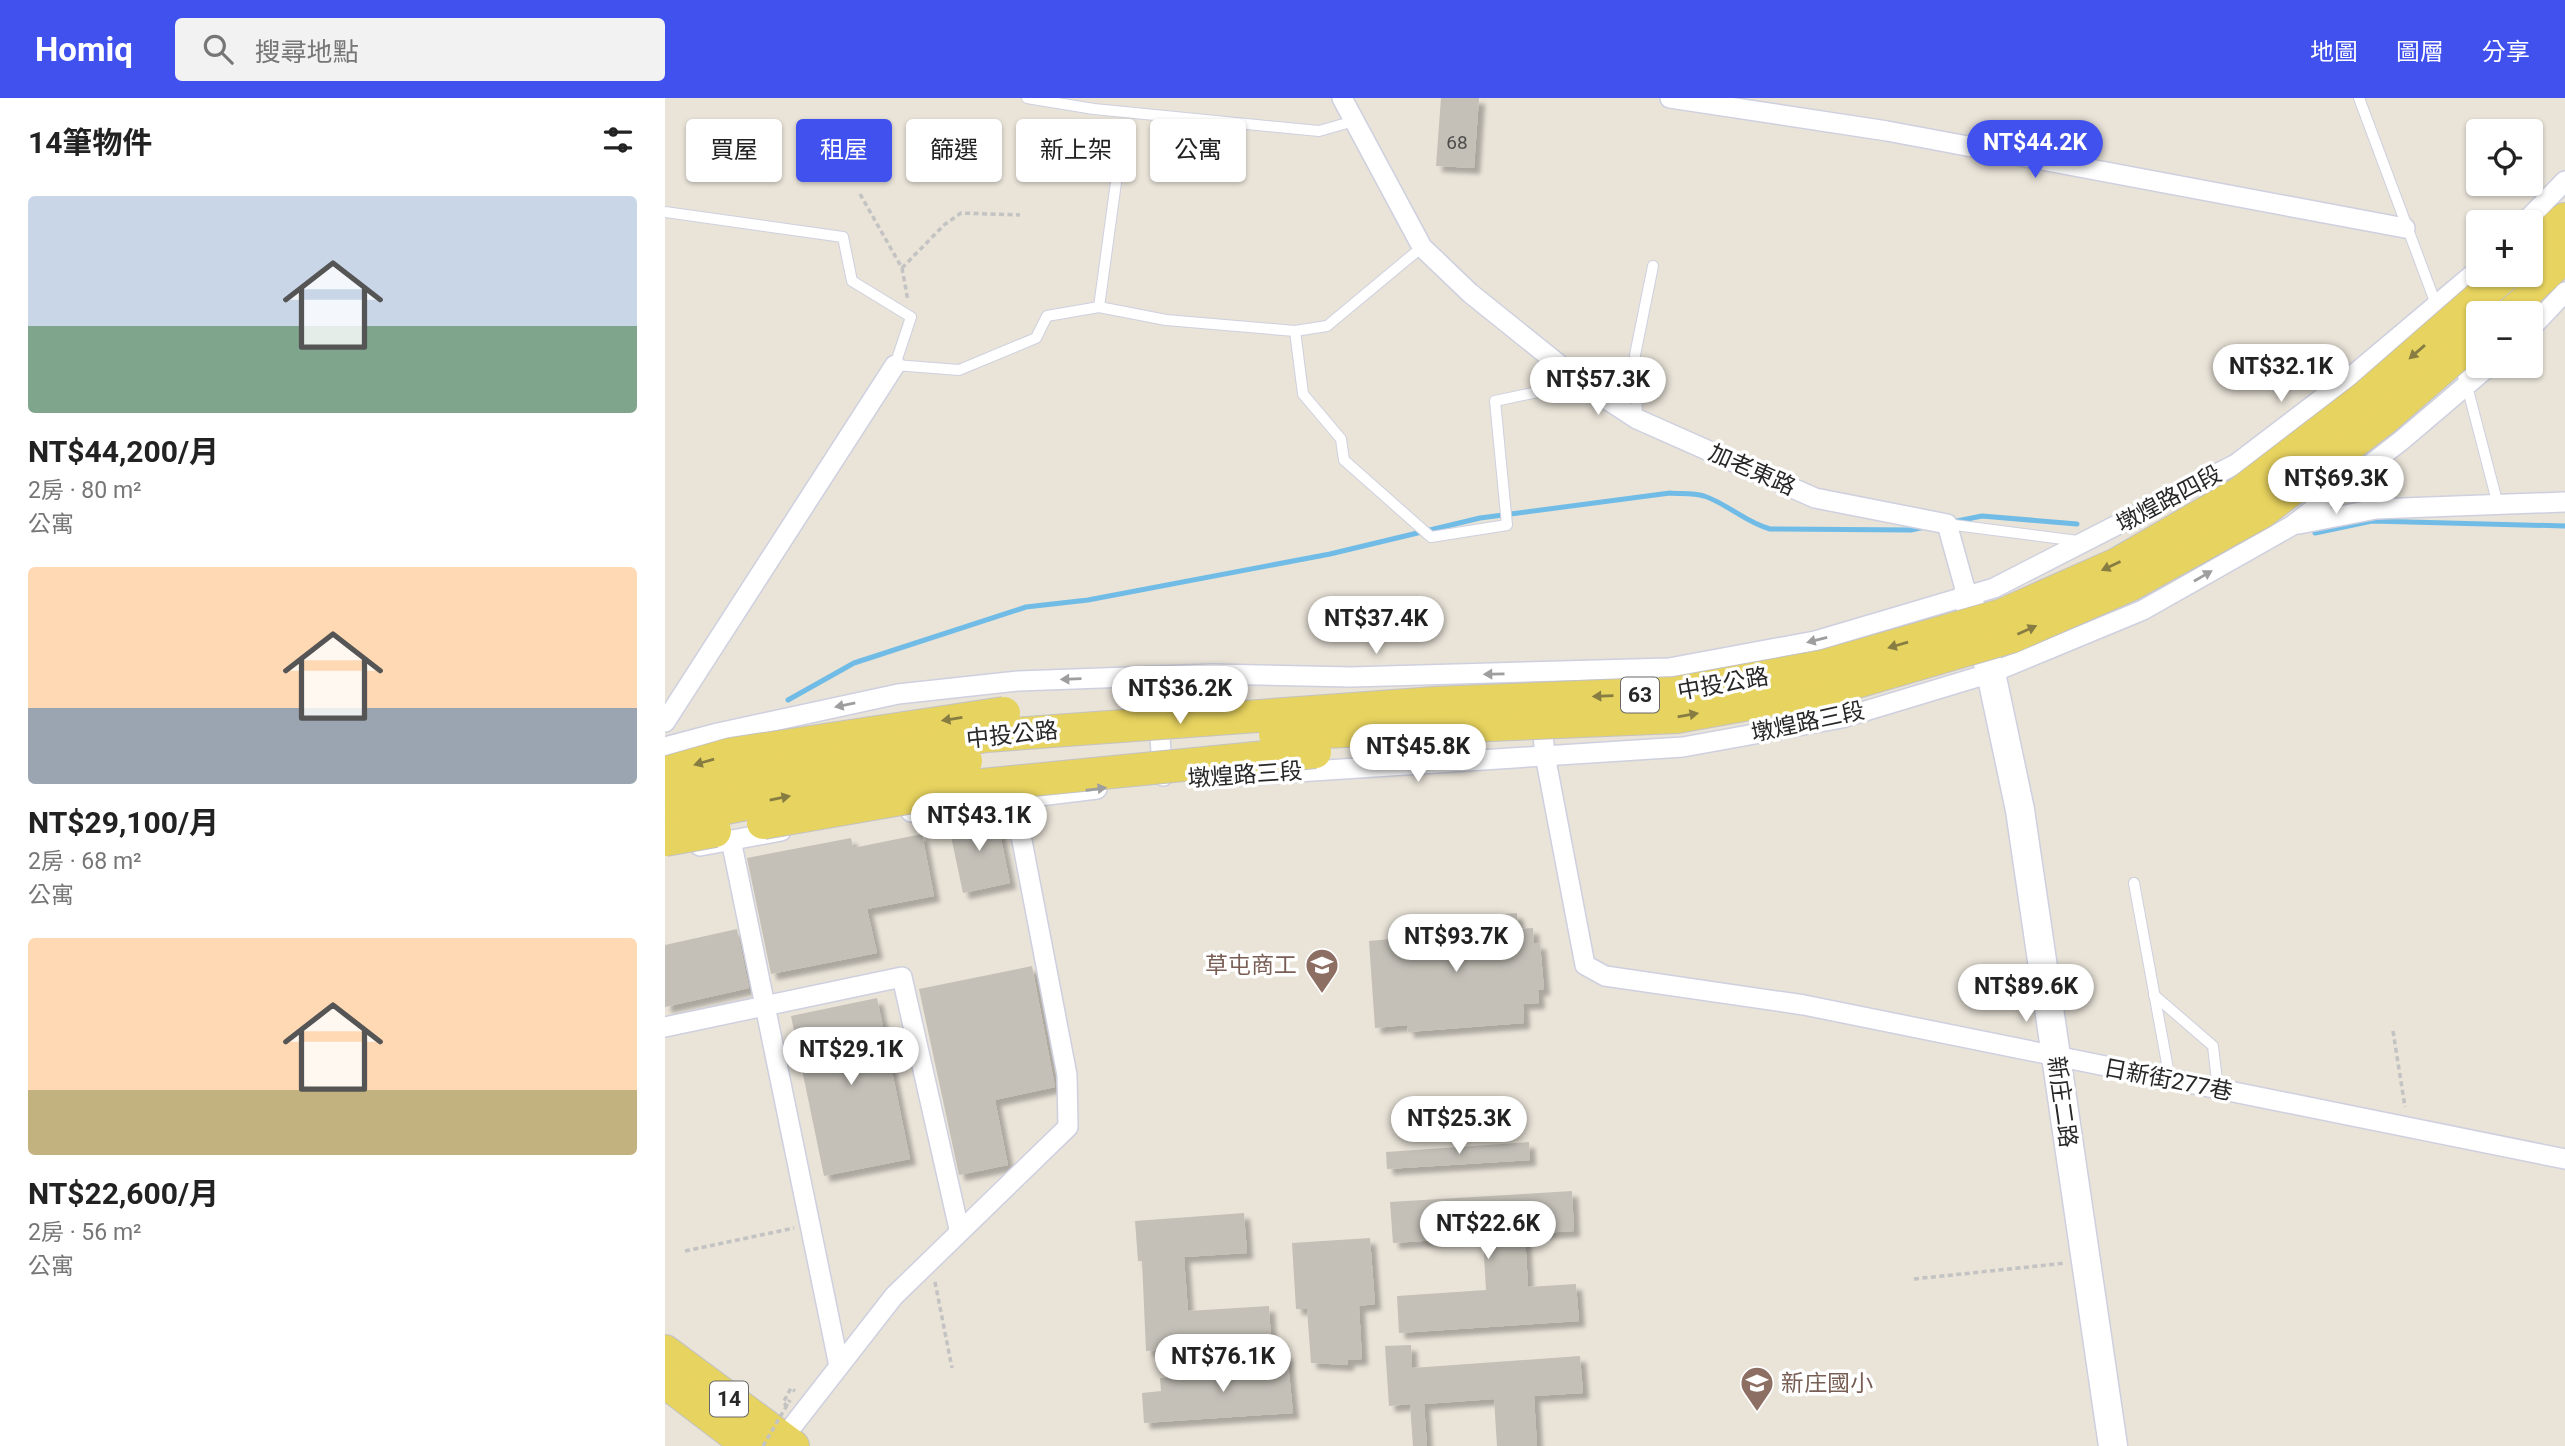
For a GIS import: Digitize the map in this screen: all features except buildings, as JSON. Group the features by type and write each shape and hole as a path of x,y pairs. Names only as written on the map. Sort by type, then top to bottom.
{"main road":[{"path":"2543,240 2565,219"},
{"path":"2518,301 2565,256"},
{"name":"中投公路","path":"665,820 988,757 1675,693 1824,666 2002,615 2117,564 2240,493 2364,398 2491,287"},
{"name":"中投公路","path":"665,799 801,769 986,736 1440,716 1677,717 1833,689 2011,637 2130,585 2262,512 2384,419 2466,347"},
{"path":"665,773 731,754 976,715 1209,697 1440,716"},
{"path":"665,839 982,785 1332,750 1440,716"},
{"name":"14","path":"665,1351 779,1444"},
{"name":"14","path":"665,1382 749,1446"}],"street":[{"name":"加老東路","path":"1342,98 1422,247 1470,293 1582,383 1637,419 1815,498 1947,524"},
{"path":"1670,98 1887,131 2405,228"},
{"path":"2537,210 2565,181"},
{"name":"墩煌路四段","path":"2088,542 2236,464 2358,371 2466,280"},
{"path":"2543,315 2565,292"},
{"path":"668,713 895,365"},
{"path":"2293,525 2476,378"},
{"path":"2117,527 2249,533 2376,509 2565,502"},
{"path":"1947,524 1967,596"},
{"name":"墩煌路三段","path":"665,852 823,823 1164,780 1683,747 1842,718 1991,673 2143,610 2293,525"},
{"path":"665,747 898,694 1018,681 1155,676 1537,674 1669,668 1815,641 1994,588 2088,542"},
{"name":"新庄二路","path":"1967,596 1991,673 2020,810 2113,1446"},
{"path":"1537,674 1545,755"},
{"path":"1155,676 1164,780"},
{"name":"日新街277巷","path":"1545,755 1585,965 1605,976 1804,1005 2170,1081 2565,1158"},
{"path":"779,1444 894,1296 959,1229 1067,1126 1067,1075 1014,799"},
{"path":"731,840 839,1366"},
{"path":"665,1027 902,977 959,1229"}],"lane":[{"path":"1027,98 1094,109 1319,131 1354,121"},
{"path":"2359,98 2405,228 2467,386 2498,505"},
{"path":"1099,307 1116,182"},
{"path":"665,212 843,237 852,281 911,317 895,365 959,370 1036,338 1047,316 1099,307 1166,320 1295,331 1327,326 1422,247"},
{"path":"1637,419 1635,355 1653,266"},
{"path":"1295,331 1303,394 1341,439 1344,460 1430,537 1507,525 1495,401 1582,383"},
{"path":"1947,524 2088,542"},
{"path":"2134,883 2170,1081"},
{"path":"2154,995 2213,1046 2218,1090"}],"path":[{"path":"860,194 902,268 911,317"},
{"path":"902,268 944,225 961,213 1020,215"},
{"path":"2393,1031 2407,1102 2400,1126"},
{"path":"685,1251 810,1224"},
{"path":"930,1260 951,1368"},
{"path":"1915,1279 2084,1261"},
{"path":"779,1444 790,1400 795,1391 792,1388 783,1403"}],"waterway":[{"path":"788,700 854,663 1026,607 1088,600 1330,554 1480,518 1670,493 1704,496 1770,529 1911,530 1925,527"},
{"path":"1952,522 1982,516 2077,524"},
{"path":"2315,533 2372,521 2565,526"}],"place":[{"name":"草屯商工","path":"1322,995"},
{"name":"新庄國小","path":"1757,1413"}]}
